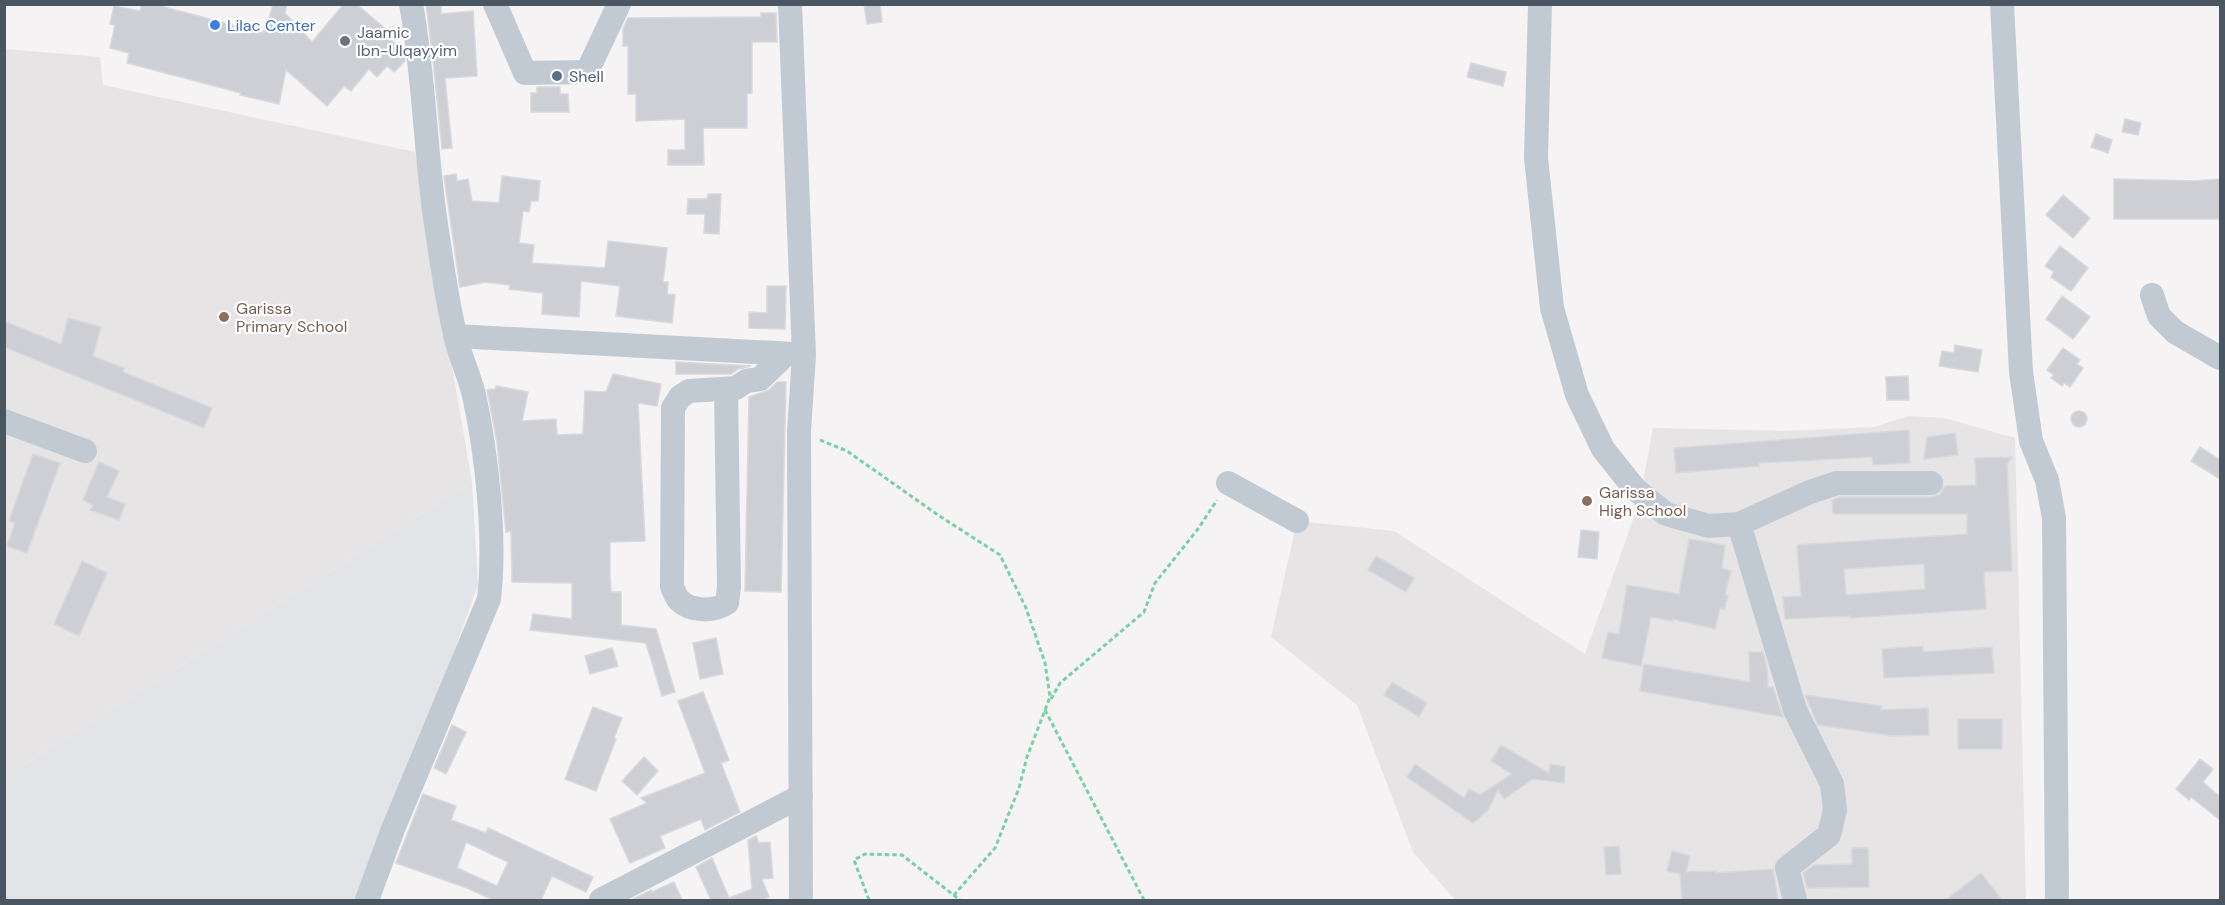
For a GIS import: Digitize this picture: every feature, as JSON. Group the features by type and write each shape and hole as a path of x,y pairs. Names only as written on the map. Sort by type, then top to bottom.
{"street":[{"path":"367,900 393,829 489,599 492,569 486,476 474,395 455,336 436,230 426,147 422,84 411,4"},
{"path":"495,4 525,73 587,72 619,4"},
{"path":"790,4 795,354 799,432 801,900"},
{"path":"1540,4 1536,158 1552,308 1577,395 1603,449 1635,489 1666,514 1709,526 1739,524 1810,492 1837,483 1931,483"},
{"path":"2002,4 2021,372 2031,441 2047,480 2054,518 2057,900"},
{"path":"2152,295 2159,316 2175,332 2220,358"},
{"path":"455,336 795,354"},
{"path":"726,390 729,587 727,603 719,608 688,607 678,599 672,587 674,408 680,398 689,391 736,388 747,381 760,379 795,354"},
{"path":"4,421 85,451"},
{"path":"1228,483 1297,520"},
{"path":"1739,524 1795,710 1832,784 1835,810 1829,835 1787,867 1794,900"},
{"path":"601,900 801,796"}],"path":[{"path":"799,432 847,451 1000,555 1026,608 1045,663 1050,697 1027,758 1019,788 995,848 954,895"},
{"path":"1045,710 1059,683 1144,612 1155,582 1198,529 1228,483"},
{"path":"1045,710 1144,900"},
{"path":"869,900 854,860 865,854 902,855 960,900"}],"shaded area":[{"name":"Garissa Primary School","path":"5,49 100,57 103,85 415,152 472,482 5,777"},
{"path":"1909,416 1944,418 2015,438 2026,900 1455,900 1413,852 1357,705 1271,637 1297,521 1394,531 1585,654 1639,503 1653,428 1787,431 1874,427"},
{"path":"472,482 478,585 364,900 5,900 5,777"}],"building":[{"path":"142,4 153,4 263,33 266,30 273,4 287,4 285,13 312,42 344,4 356,4 387,30 384,33 404,52 405,61 394,72 387,66 377,77 369,69 351,91 344,86 327,106 286,70 279,104 127,63 129,53 110,48 115,25 110,24 114,6 140,11"},
{"path":"426,4 441,4 441,14 473,11 477,76 445,78 452,148 442,149"},
{"path":"864,4 880,4 882,22 867,24"},
{"path":"761,13 776,13 777,42 752,42 752,93 747,94 747,128 703,128 704,165 668,165 668,150 685,150 685,119 636,121 636,94 628,94 628,46 623,46 623,29 628,18 761,17"},
{"path":"1471,63 1506,72 1503,86 1467,77"},
{"path":"537,87 560,87 560,94 568,94 569,112 531,112 531,93 537,93"},
{"path":"2125,119 2141,123 2138,135 2122,132"},
{"path":"2096,134 2112,140 2108,153 2091,147"},
{"path":"456,174 457,181 468,179 472,201 499,203 502,176 540,181 538,201 531,201 529,212 523,211 519,243 534,245 532,263 605,268 608,241 667,248 663,282 668,282 667,294 675,295 672,323 616,316 620,286 581,281 579,317 542,314 543,293 509,289 510,285 486,282 460,287 444,176"},
{"path":"2114,179 2194,181 2220,179 2220,219 2114,219"},
{"path":"708,194 721,194 719,234 704,233 705,214 687,214 688,199 707,199"},
{"path":"2063,195 2090,218 2073,238 2046,215"},
{"path":"2060,246 2088,268 2071,291 2051,277 2054,272 2045,266"},
{"path":"767,286 786,286 785,329 749,328 749,312 767,313"},
{"path":"2062,296 2090,317 2073,339 2046,319"},
{"path":"68,318 101,327 93,356 124,368 123,372 212,408 204,428 4,347 4,321 61,344"},
{"path":"1955,345 1982,350 1978,372 1939,366 1942,351 1954,353"},
{"path":"2063,348 2080,360 2077,364 2083,368 2070,387 2064,383 2062,386 2051,378 2054,375 2047,370"},
{"path":"676,362 751,366 738,369 731,374 676,374"},
{"path":"613,374 661,384 657,406 638,403 645,541 610,542 610,575 611,592 621,592 621,625 656,629 675,692 662,696 646,643 530,630 533,614 572,619 572,583 512,582 511,531 506,532 497,442 487,390 496,389 496,386 528,392 522,421 556,419 557,435 583,434 585,391 606,392"},
{"path":"1908,376 1909,400 1887,400 1886,377"},
{"path":"777,382 786,382 781,592 745,591 749,397 769,390"},
{"path":"2076,411 2082,411 2087,419 2085,425 2076,427 2071,422 2071,416"},
{"path":"1909,430 1910,463 1873,465 1872,457 1759,463 1759,466 1676,473 1674,448"},
{"path":"1955,433 1958,455 1924,459 1927,437"},
{"path":"2200,447 2220,460 2220,479 2191,461"},
{"path":"33,454 60,463 27,553 7,546 15,523 9,521"},
{"path":"2012,457 2007,464 2012,571 1984,572 1986,609 1850,618 1850,616 1785,619 1783,597 1801,596 1797,545 1967,534 1967,514 1833,514 1832,500 1839,497 1932,497 1939,495 1945,486 1976,485 1975,458","holes":["1924,564 1925,589 1846,595 1844,569"]},
{"path":"99,462 119,471 107,497 125,504 119,520 90,510 93,505 83,500"},
{"path":"1581,530 1599,532 1597,559 1578,557"},
{"path":"1689,539 1725,545 1722,568 1731,571 1725,595 1728,596 1724,609 1720,608 1715,629 1673,619 1673,621 1651,617 1641,666 1602,658 1608,632 1619,634 1627,585 1679,594"},
{"path":"1376,556 1414,578 1406,592 1368,570"},
{"path":"82,561 107,573 79,636 54,624"},
{"path":"716,638 723,674 700,679 693,643"},
{"path":"1923,646 1923,652 1992,647 1994,673 1884,678 1882,649"},
{"path":"612,648 618,666 590,674 585,656"},
{"path":"1749,652 1763,652 1768,687 1773,687 1783,717 1640,691 1644,664 1750,682"},
{"path":"1392,682 1427,703 1419,717 1384,695"},
{"path":"703,692 729,760 721,763 740,812 705,830 701,819 660,836 665,848 630,863 610,819 647,803 641,798 705,773 678,701"},
{"path":"1805,695 1882,706 1881,710 1928,708 1929,735 1888,736 1818,725"},
{"path":"593,707 622,718 596,791 565,779"},
{"path":"1958,719 2002,719 2002,749 1958,749"},
{"path":"452,725 466,732 446,774 434,768"},
{"path":"1501,745 1549,773 1550,764 1565,767 1564,783 1533,779 1504,799 1498,790 1488,810 1473,823 1407,777 1415,764 1464,798 1469,789 1480,795 1512,774 1491,761"},
{"path":"644,757 658,771 637,795 622,781"},
{"path":"2200,759 2213,769 2203,782 2220,797 2220,820 2191,797 2189,800 2176,789"},
{"path":"423,794 456,806 451,820 486,833 488,828 593,877 586,892 552,876 541,900 490,900 467,888 396,863","holes":["466,842 508,862 497,886 457,868"]},
{"path":"756,836 759,843 770,842 773,878 762,879 769,897 761,900 711,900 696,867 712,858 729,898 752,889 748,840"},
{"path":"1619,846 1621,874 1606,875 1604,847"},
{"path":"1852,848 1868,848 1869,887 1807,888 1803,873 1814,865 1852,864"},
{"path":"1672,851 1690,856 1686,872 1716,871 1716,873 1773,869 1778,900 1682,900 1680,874 1667,871"},
{"path":"1981,873 2002,900 1946,900"},
{"path":"674,882 682,900 631,900 651,890 652,892"}],"place":[{"name":"Lilac Center","path":"215,25"},
{"name":"Jaamic Ibn-Ulqayyim","path":"345,41"},
{"name":"Shell","path":"557,76"},
{"name":"Garissa Primary School","path":"224,317"},
{"name":"Garissa High School","path":"1587,501"}]}
